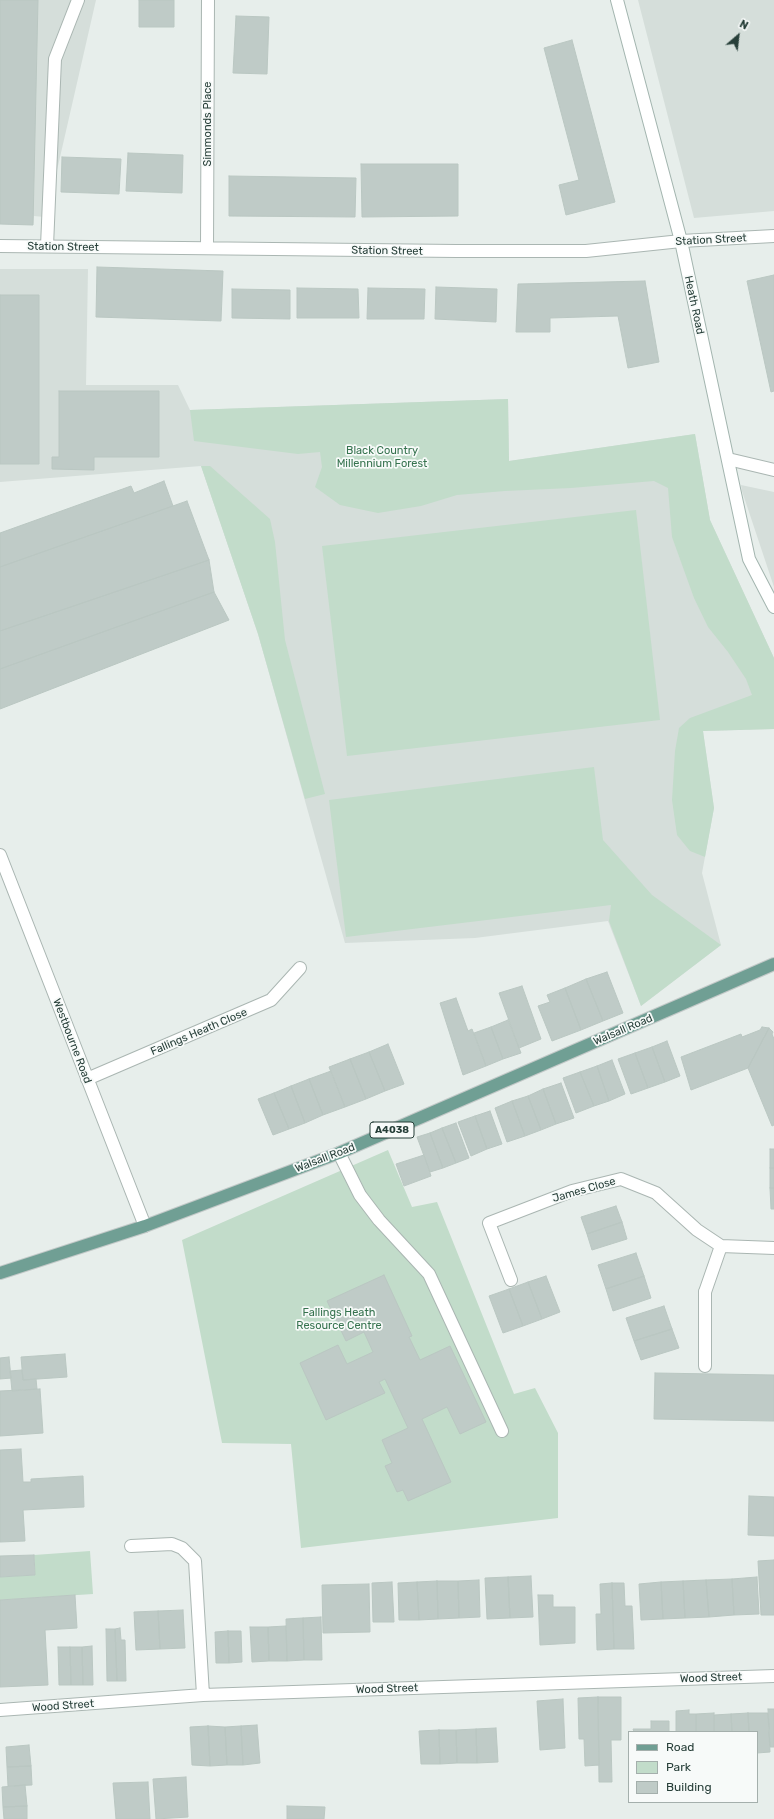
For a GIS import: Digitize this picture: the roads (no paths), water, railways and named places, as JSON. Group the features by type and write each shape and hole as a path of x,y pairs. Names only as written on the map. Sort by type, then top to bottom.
{"main road":[{"name":"Walsall Road","path":"0,1273 145,1226 339,1153 774,964"}],"street":[{"path":"46,246 55,59 78,0"},
{"name":"Simmonds Place","path":"207,248 208,0"},
{"name":"Heath Road","path":"617,0 680,241 749,559 774,607"},
{"name":"Station Street","path":"0,246 456,252 586,251 680,241 774,236"},
{"path":"728,459 774,470"},
{"name":"Westbourne Road","path":"0,855 145,1226"},
{"name":"Fallings Heath Close","path":"87,1079 271,1000 300,968"},
{"path":"339,1153 360,1195 379,1220 429,1274 502,1431"},
{"name":"James Close","path":"511,1280 489,1223 572,1191 621,1179 656,1193 697,1230 721,1246"},
{"path":"705,1366 705,1292 721,1246 774,1248"},
{"path":"132,1546 172,1544 182,1548 196,1561 203,1695"},
{"name":"Wood Street","path":"0,1710 203,1695 774,1676"}],"park label":[{"name":"Black Country Millennium Forest","path":"382,457"},
{"name":"Fallings Heath Resource Centre","path":"339,1319"}]}
